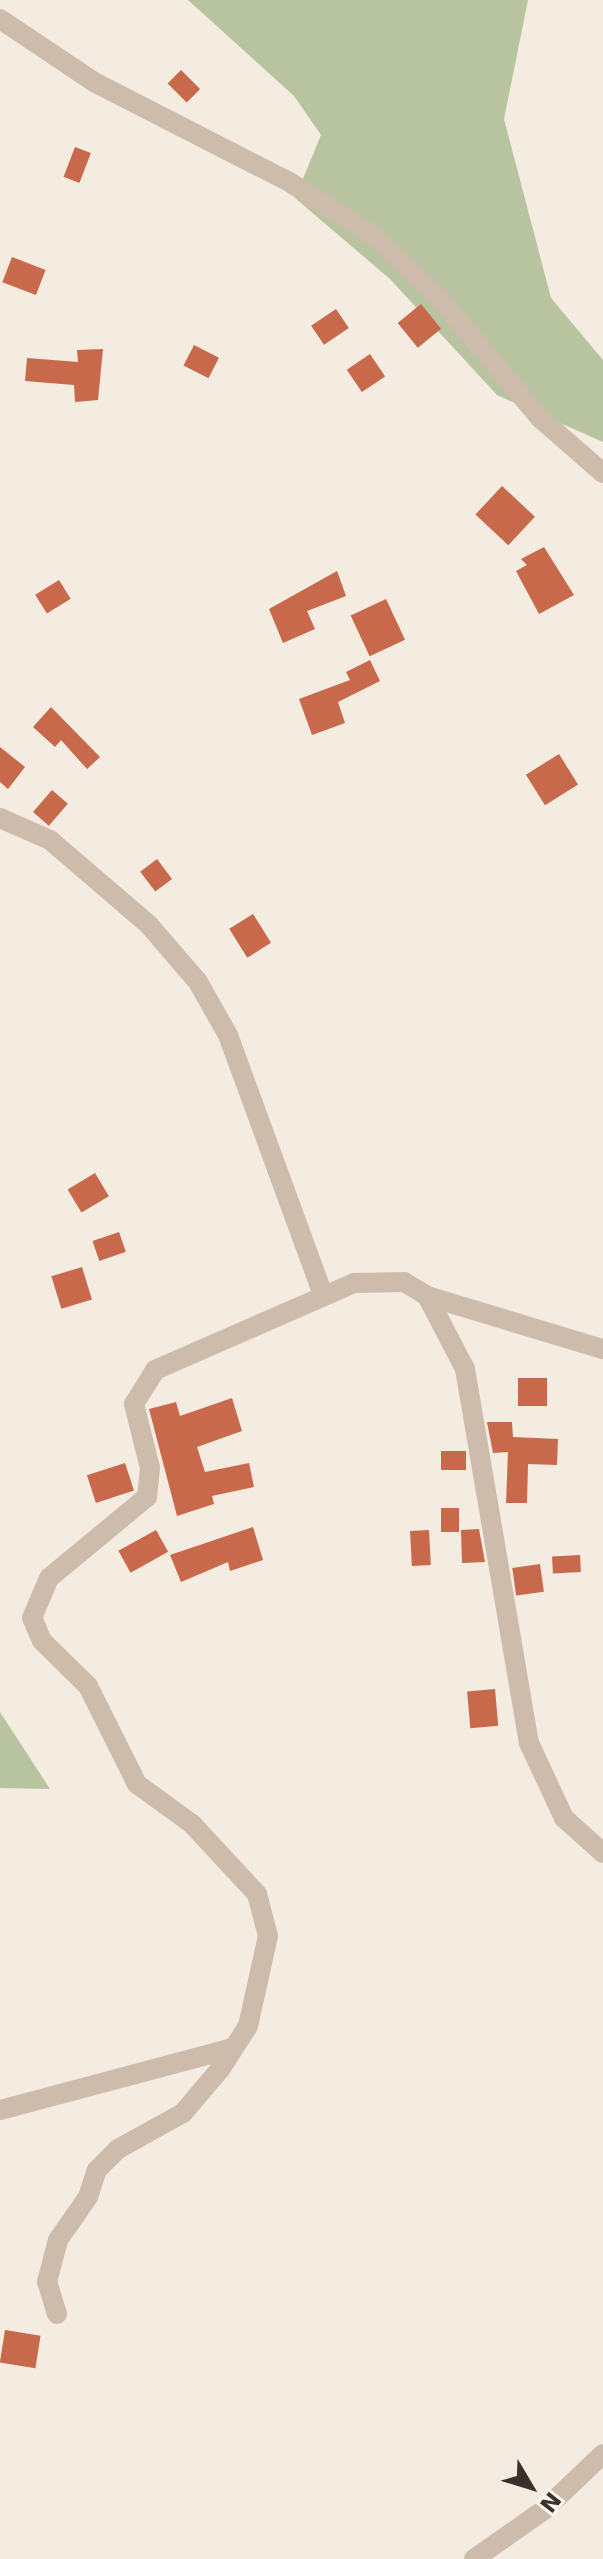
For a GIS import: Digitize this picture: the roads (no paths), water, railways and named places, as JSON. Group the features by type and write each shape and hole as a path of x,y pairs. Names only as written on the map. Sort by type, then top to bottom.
{"street":[{"path":"0,19 94,82 291,183 374,236 441,300 541,419 603,473"},
{"path":"0,818 50,840 149,925 198,982 228,1035 323,1294"},
{"path":"57,2314 47,2282 58,2240 88,2197 97,2170 118,2149 183,2113 236,2046 258,1996 268,1936 262,1903 192,1824 137,1784 88,1686 42,1641 32,1606 49,1578 147,1497 150,1468 134,1404 140,1385 181,1353 323,1294 391,1281 427,1296 603,1349"},
{"path":"427,1296 465,1369 529,1743 564,1818 603,1853"},
{"path":"0,2110 220,2056 236,2046"},
{"path":"474,2559 544,2510 603,2454"}]}
